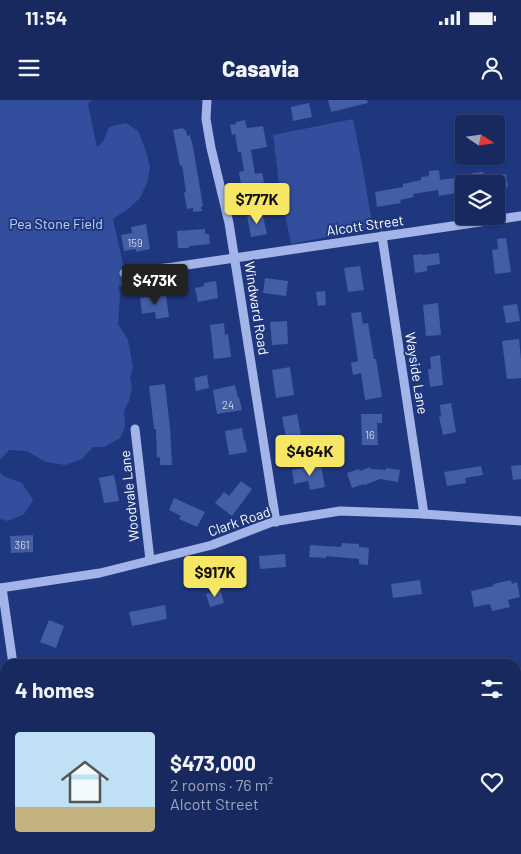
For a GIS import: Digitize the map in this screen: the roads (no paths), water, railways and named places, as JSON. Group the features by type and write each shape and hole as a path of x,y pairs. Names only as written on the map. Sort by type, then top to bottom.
{"street":[{"name":"Windward Road","path":"207,100 206,119 229,223 276,522"},
{"name":"Alcott Street","path":"124,273 521,216"},
{"name":"Wayside Lane","path":"382,236 424,514"},
{"name":"Woodvale Lane","path":"135,429 150,560"},
{"name":"Clark Road","path":"1,588 100,573 212,545 276,522 340,511 424,514 521,521"},
{"path":"1,588 12,659"}],"park label":[{"name":"Pea Stone Field","path":"56,223"}]}
